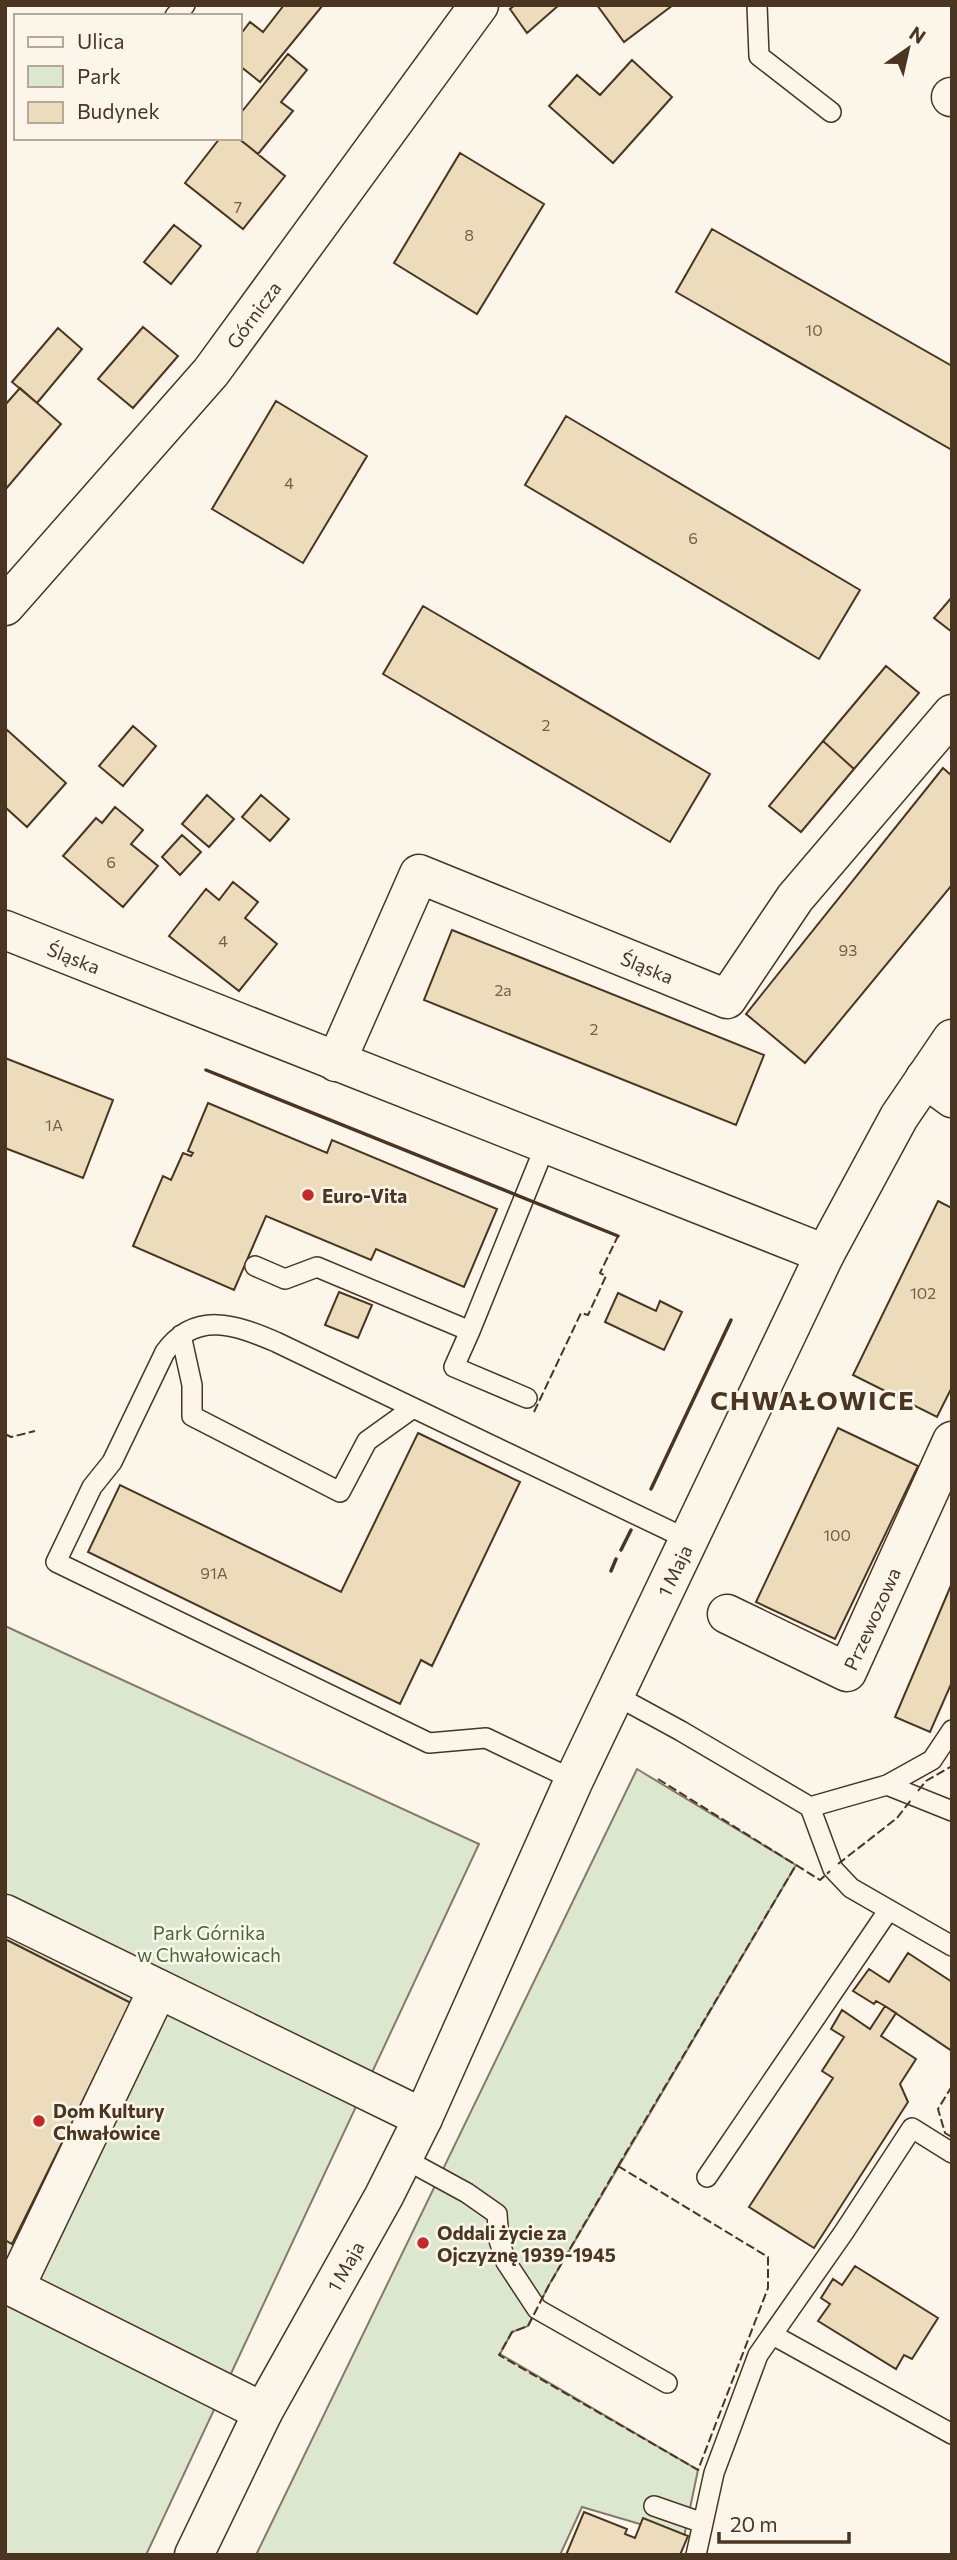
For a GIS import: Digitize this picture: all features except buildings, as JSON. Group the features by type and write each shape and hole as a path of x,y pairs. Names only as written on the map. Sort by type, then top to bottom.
{"street":[{"name":"Górnicza","path":"5,606 211,372 479,5"},
{"name":"Śląska","path":"337,1062 419,874 727,999 795,898 952,715"},
{"name":"Śląska","path":"5,930 825,1254"},
{"name":"1 Maja","path":"194,2555 263,2412 423,2118 574,1780 825,1254 888,1137 938,1088 952,1039"},
{"name":"Przewozowa","path":"727,1614 847,1672 952,1441"},
{"path":"5,1914 423,2118"},
{"path":"158,1989 10,2285 263,2412"}],"lane":[{"path":"757,5 759,57 831,112"},
{"path":"527,1398 454,1367 546,1144"},
{"path":"255,1266 285,1279 317,1267 470,1331"},
{"path":"574,1780 486,1738 429,1743 55,1562 92,1487 111,1462 165,1352 181,1335 194,1328 224,1324 248,1330 689,1540"},
{"path":"181,1335 192,1385 192,1416 340,1492 367,1441 413,1408"},
{"path":"615,1695 810,1807 833,1869 850,1888 952,1946"},
{"path":"810,1807 887,1785 932,1760 952,1731"},
{"path":"887,1785 952,1811"},
{"path":"707,2177 888,1911"},
{"path":"696,2555 718,2460 758,2355 912,2128 952,2153"},
{"path":"403,2158 467,2193 497,2214 499,2239 506,2262 537,2309 667,2383"},
{"path":"774,2335 952,2434"},
{"path":"654,2506 703,2523"}],"green space":[{"name":"Park Górnika w Chwałowicach","path":"5,1626 479,1844 146,2555 5,2555"},
{"path":"637,1769 796,1865 549,2285 528,2326 512,2332 500,2354 698,2470 684,2537 582,2507 560,2555 256,2555"}],"fence":[{"path":"534,1412 581,1313 588,1315 606,1276 600,1273 618,1236"},
{"path":"5,1434 11,1437 35,1431"},
{"path":"918,1791 926,1781 952,1766"},
{"path":"658,1779 796,1865"},
{"path":"838,1864 897,1818 911,1800"},
{"path":"618,2166 796,1865 820,1880 830,1871"},
{"path":"952,2086 938,2109 945,2133 952,2137"},
{"path":"618,2166 768,2257 768,2288 698,2470 499,2355 512,2332 528,2326 618,2166"}],"wall":[{"path":"206,1070 618,1236"},
{"path":"651,1489 731,1320"},
{"path":"621,1550 631,1530"},
{"path":"611,1571 616,1559"}],"place":[{"name":"Euro-Vita","path":"308,1195"},
{"name":"Dom Kultury Chwałowice","path":"39,2121"},
{"name":"Oddali życie za Ojczyznę 1939-1945","path":"423,2243"}],"district":[{"name":"CHWAŁOWICE","path":"813,1399"}]}
